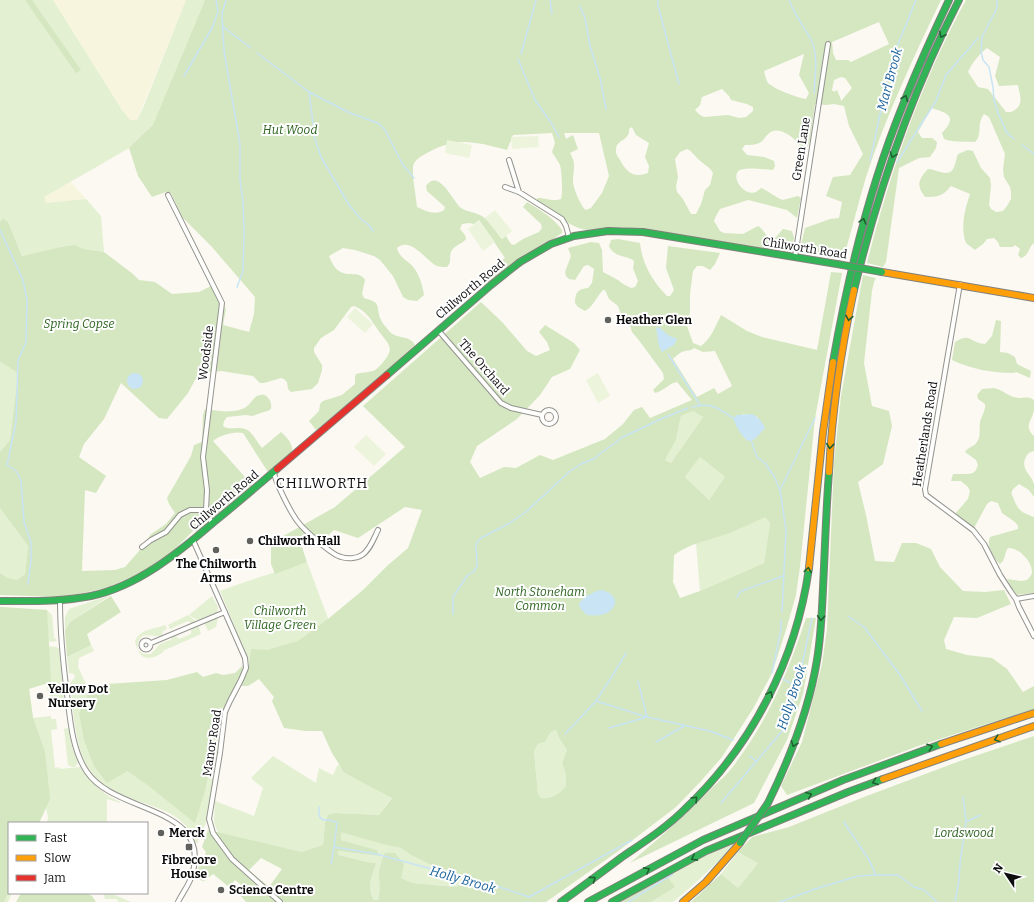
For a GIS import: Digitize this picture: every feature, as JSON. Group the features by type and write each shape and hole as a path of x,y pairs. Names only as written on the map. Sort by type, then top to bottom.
{"main road":[{"path":"561,902 674,820 698,796 720,772 756,721 773,689 789,651 805,594 826,400 852,258 869,199 893,130 918,68 949,0"},
{"path":"683,902 706,882 740,842 768,803 798,735 817,660 821,623 830,456 836,393 850,311 861,260 886,174 911,107 934,50 959,0"},
{"name":"Chilworth Road","path":"0,601 60,600 92,596 123,585 153,569 193,540 438,330 520,262 540,249 569,237 589,233 638,233 960,284 1034,298"},
{"path":"588,902 703,840 843,780 909,755 1034,713"},
{"path":"612,902 706,851 840,795 917,766 1034,726"}],"street":[{"name":"Green Lane","path":"795,257 828,44"},
{"path":"509,160 519,192"},
{"path":"505,187 519,192 562,220 566,226 569,237"},
{"name":"Woodside","path":"168,194 222,303 203,456 204,475 207,490 206,510 212,524"},
{"name":"Heatherlands Road","path":"960,284 925,489 926,495 979,536 1000,575 1016,599"},
{"name":"The Orchard","path":"438,330 501,403 511,408 542,415"},
{"path":"274,472 283,494 297,521 308,534 339,557 349,559 363,555 368,549 378,530"},
{"path":"142,547 166,532 180,515 190,510 206,510"},
{"name":"Manor Road","path":"193,540 245,658 246,668 225,712 209,819 213,833 232,858 280,902"},
{"path":"1034,596 1016,599 1034,636"},
{"path":"60,600 61,644 68,701 75,746 81,762 87,773 94,781 106,790 165,816 185,830 195,850 194,861 190,880 178,902"},
{"path":"151,644 225,612"}],"shaded area":[{"path":"53,0 186,0 137,120 130,120 122,110"},
{"path":"71,182 86,199 46,203 43,197"}],"green space":[{"path":"0,0 53,0 122,110 130,120 137,120 186,0 205,0 153,126 131,147 44,197 46,203 86,199 101,216 104,252 84,249 74,245 22,256 8,222 3,218 0,222"},
{"path":"25,0 32,0 81,70 76,73"},
{"path":"205,0 941,0 910,65 882,132 866,177 843,260 804,253 800,249 805,228 830,219 839,218 842,202 826,196 833,177 850,175 863,154 849,126 844,106 834,104 815,104 810,140 808,146 803,150 798,143 782,131 773,131 759,143 745,145 742,149 747,155 764,157 774,161 775,166 773,170 753,168 739,171 736,177 742,188 752,193 761,188 783,200 798,196 801,198 797,218 787,210 748,200 720,209 714,221 720,231 724,233 743,234 758,226 771,239 776,237 783,229 792,231 794,238 791,253 788,254 622,227 591,230 582,229 571,224 537,201 537,198 555,200 561,199 562,196 561,169 552,152 555,143 552,133 513,135 507,150 467,142 448,144 425,154 416,160 413,167 413,176 417,207 434,213 444,210 445,207 427,191 426,186 431,181 436,181 441,183 461,208 485,218 502,239 506,236 511,244 514,245 539,232 542,228 541,224 523,207 527,202 551,218 562,230 562,233 486,287 479,277 505,258 479,220 474,224 462,224 460,229 465,235 466,239 452,250 447,267 437,266 413,247 402,245 397,248 398,251 402,257 412,265 423,288 424,295 417,301 408,300 403,297 393,276 380,260 374,256 343,248 329,256 333,265 338,270 343,273 362,276 365,280 362,294 364,298 373,301 377,305 380,318 384,325 392,334 410,339 415,345 405,356 316,430 309,421 319,411 320,404 323,401 342,395 355,384 356,374 375,370 388,356 390,348 387,342 371,319 362,310 354,306 351,307 334,330 321,338 314,348 314,352 322,365 322,370 318,383 312,389 291,392 288,389 287,382 281,378 260,383 253,376 221,371 206,373 195,380 188,393 167,419 159,418 121,383 104,419 84,444 79,457 106,476 96,493 85,490 82,571 115,570 125,567 140,550 151,534 166,524 175,513 167,498 191,456 194,445 202,442 203,415 205,409 215,411 237,411 248,406 256,396 266,396 271,403 270,410 252,416 246,415 227,417 223,426 248,430 262,448 281,432 288,439 291,445 291,454 268,472 243,433 231,433 219,437 213,441 252,485 197,532 194,530 170,554 138,574 106,588 65,597 0,595 0,573 8,578 17,580 25,574 28,546 0,508 0,452 10,440 18,373 0,362 0,222 3,218 8,222 22,256 74,245 84,249 104,252 139,280 155,282 172,294 199,292 211,286 226,309 223,325 249,332 254,314 255,297 212,247 182,217 171,193 166,192 152,197 138,176 129,148 153,125","holes":["879,22 889,44 851,62 848,60 836,60 833,53 832,42","804,54 799,75 809,93 806,99 786,93 767,82 764,71","841,77 845,78 852,88 842,102 837,90 834,92 832,90 834,80","722,89 731,100 747,104 753,107 753,111 746,117 739,118 728,115 704,117 695,110 700,105 702,97","632,127 636,135 649,143 645,157 649,166 648,173 639,175 631,173 625,168 617,155 617,146 628,136 629,129","564,133 599,133 609,176 602,193 591,208 586,210 580,201 573,184 574,164 570,153 578,149 573,135 566,139","687,149 713,173 710,185 705,190 696,214 691,214 683,199 677,192 676,186 678,177 675,159 680,152"]},
{"path":"966,0 1034,0 1034,243 1026,255 1021,258 1018,255 1020,249 1015,245 1013,247 1000,247 994,238 987,239 975,250 966,243 963,231 965,212 970,194 951,186 940,195 925,197 920,189 919,183 922,176 928,169 946,173 952,171 958,154 968,150 973,151 981,168 990,178 991,186 989,205 991,209 996,212 1003,211 1011,199 1010,187 1004,177 1003,170 1005,154 989,117 984,114 980,122 979,136 975,142 951,141 944,139 942,133 949,123 949,116 931,108 918,132 922,138 932,138 937,142 936,148 930,157 919,158 899,168 886,262 883,267 867,263 886,195 908,128 950,31","holes":["987,48 1000,57 995,76 999,86 1018,85 1020,93 1020,104 1011,112 1006,112 988,89 978,87 968,72 976,59"]},
{"path":"538,136 539,147 512,149 511,137"},
{"path":"447,140 472,145 469,158 445,153"},
{"path":"495,210 512,231 502,239 485,218"},
{"path":"479,220 495,242 483,251 468,229"},
{"name":"North Stoneham Common","path":"618,239 640,243 645,265 652,278 667,296 670,296 674,290 666,268 668,246 720,253 715,264 710,270 703,266 697,266 693,271 690,294 690,312 687,326 693,343 701,346 710,336 721,315 747,331 762,337 817,350 831,272 842,273 815,418 796,595 772,673 754,707 722,757 676,807 617,852 546,902 246,902 238,893 244,887 235,880 229,887 213,874 204,881 199,880 196,873 206,852 202,847 208,830 302,852 323,845 325,823 328,815 336,813 379,815 392,798 343,772 322,731 306,731 284,728 272,701 274,697 259,679 248,686 241,686 249,664 251,649 267,650 298,641 328,619 363,590 408,548 422,510 405,507 358,538 334,530 323,540 314,535 301,544 307,562 275,574 271,564 271,543 335,507 405,447 363,406 481,302 503,323 527,351 536,356 550,350 547,342 539,332 545,325 574,343 580,350 570,369 552,377 540,395 517,419 477,446 470,462 480,478 504,467 516,468 540,455 553,460 605,439 623,424 634,410 642,407 650,418 692,400 677,382 655,393 653,390 664,379 663,373 632,332 630,325 622,318 618,306 609,299 605,290 603,290 591,307 585,311 578,307 575,303 576,294 579,290 588,288 592,283 594,269 588,265 584,266 575,280 569,279 565,272 571,256 568,248 591,242 599,243 602,250 603,272 631,288 635,287 638,281 633,268 633,260 613,252 609,246 611,240","holes":["694,348 703,352 715,351 732,386 718,394 714,388 697,397 673,359 681,352 692,350","693,411 703,417 671,463 665,460 676,440 681,416","743,414 758,417 748,441 741,432","700,457 725,477 709,500 685,477","765,517 770,523 764,563 700,591 680,598 673,582 674,555 693,545 734,531","556,730 559,738 567,750 562,763 566,775 566,786 555,795 548,798 541,798 538,794 534,751 538,744 545,742 551,732","341,832 401,848 411,855 447,873 459,875 462,883 456,887 413,883 401,878 404,864 395,853 385,853 379,875 379,897 378,900 374,900 370,891 370,886 376,863 338,855 338,851 379,856 377,850 341,840","261,858 282,869 269,887 249,870"]},
{"path":"863,275 876,278 872,291 864,363 872,406 889,411 892,426 883,464 858,482 875,561 894,562 902,543 916,543 931,549 940,567 963,591 985,592 1004,590 1011,604 977,618 954,617 944,640 946,649 967,655 992,658 1007,669 1023,692 1034,686 1034,709 921,745 787,795 781,786 802,742 822,664 827,629 834,462 841,396"},
{"path":"355,308 373,324 365,333 347,317"},
{"path":"996,320 1001,321 1000,352 1008,353 1015,357 1017,364 1031,371 1030,378 1016,372 1006,373 982,370 952,360 955,342 960,339 967,338 985,344 992,336"},
{"path":"0,362 18,373 10,440 0,452"},
{"path":"598,373 610,396 598,403 586,380"},
{"path":"994,388 1018,398 1028,398 1034,400 1034,410 1029,423 1029,429 1034,436 1034,451 1027,455 1024,466 1034,484 1034,497 1029,490 1019,484 1013,489 1012,495 1018,508 1034,517 1034,593 1015,595 1007,579 1021,581 1027,580 1032,573 1030,563 1020,552 1012,548 1008,548 1003,561 1000,564 991,552 989,544 990,537 1018,529 1015,522 1002,513 998,503 991,501 987,504 974,528 955,514 968,499 970,491 961,481 951,481 953,474 973,473 978,465 976,460 965,452 976,444 979,438 980,423 985,409 985,404 978,399 977,395 982,389"},
{"path":"693,411 703,417 671,463 665,460 676,440 681,416"},
{"path":"366,435 386,454 374,466 354,447"},
{"path":"700,457 725,477 709,500 685,477"},
{"path":"0,508 28,546 25,574 17,580 8,578 0,573"},
{"path":"765,516 770,523 764,563 700,591 696,543 724,535"},
{"name":"Chilworth Village Green","path":"307,562 342,656 249,665 248,659 220,591"},
{"path":"111,595 70,622 65,631 65,617 69,609"},
{"path":"111,596 121,612 87,634 91,645 67,657 65,631 70,622"},
{"path":"212,596 218,607 217,613 199,621 189,615"},
{"path":"0,607 47,610 52,615 54,637 57,641 49,641 49,646 57,647 59,649 64,696 63,700 52,699 46,684 29,688 33,718 51,716 51,719 56,719 57,729 51,730 55,768 80,767 98,788 120,803 107,799 107,822 47,822 48,817 46,808 39,822 8,822 8,894 12,894 8,902 0,902"},
{"path":"0,607 47,610 51,682 29,689 33,718 45,752 50,799 39,822 8,822 8,892 4,902 0,902"},
{"path":"188,615 197,622 193,624 188,621 170,629 168,625"},
{"path":"214,618 218,619 216,627 208,631 204,623"},
{"path":"806,618 816,618 803,694 787,740 754,803 630,863 692,808 734,765 767,713 785,676"},
{"path":"165,625 167,629 163,631 162,636 142,636 138,642 137,649 135,641 141,634 148,630"},
{"path":"195,626 199,627 201,634 165,650 154,657 143,657 138,650 143,654 151,654 160,644 172,639 172,637 176,636 179,639 191,634 191,630"},
{"path":"91,645 94,651 79,658 78,667 86,684 92,685 79,713 127,771 150,787 206,787 221,707 224,708 208,818 197,844 187,827 182,822 164,811 110,789 96,778 85,762 78,741 72,705 70,683 75,677 74,674 69,673 67,657"},
{"path":"243,665 241,674 224,708 221,707 206,787 195,823 150,787 127,771 107,783 94,766 84,740 79,713 92,685 167,680 197,672 203,677 216,673 223,675 235,673"},
{"path":"68,728 70,730 72,747 78,763 75,767 68,765 64,729"},
{"path":"556,730 559,738 567,750 562,763 566,775 566,786 555,795 548,798 541,798 538,794 534,751 538,744 545,742 551,732"},
{"name":"Lordswood","path":"1034,736 1034,902 691,902 721,874 738,888 758,863 738,852 752,837 789,827 960,761"},
{"path":"273,756 316,783 319,768 333,775 339,764 343,772 392,797 379,815 336,813 325,823 323,846 302,852 218,833 214,822 215,801 254,816 263,788 251,778"},
{"path":"341,831 386,845 401,848 411,855 447,873 459,875 462,883 456,887 413,883 401,878 379,874 380,896 378,900 374,900 370,891 370,886 375,863 337,855 338,851 378,856 377,850 341,840"},
{"path":"734,843 724,856 673,902 651,902 674,887 667,876 685,865"},
{"path":"738,852 758,863 738,888 721,874"},
{"path":"667,876 675,887 651,902 620,902"},
{"path":"20,894 88,894 92,896 96,902 16,902"},
{"path":"104,894 112,894 131,902 118,902 117,899 105,899"}],"water":[{"path":"659,327 668,335 677,339 674,345 662,352 658,343 656,328"},
{"path":"132,373 138,373 143,378 141,387 138,389 132,389 127,384 127,378"},
{"path":"752,414 763,423 765,428 755,439 748,441 739,431 733,418 737,415"},
{"path":"599,590 610,593 613,596 615,599 614,606 609,612 603,614 587,615 580,608 579,603 586,596"}],"waterway":[{"path":"184,76 212,28 218,12 216,0"},
{"path":"226,0 222,14 224,51 240,144 240,180 243,201 243,271 237,287"},
{"path":"521,54 536,0"},
{"path":"550,0 552,14"},
{"path":"658,0 658,6 679,84"},
{"path":"789,0 793,10 813,44 815,51 816,65 814,93"},
{"name":"Marl Brook","path":"870,161 892,59 916,0"},
{"path":"997,0 997,8 982,37 981,51 983,60 989,67 994,100 998,113 1007,133 1014,139"},
{"path":"580,6 585,18 590,46 600,78 606,109"},
{"path":"222,26 251,48"},
{"path":"897,162 936,101 946,75 978,38"},
{"path":"257,53 309,92 350,113 378,123 385,130 403,165 414,178"},
{"path":"518,59 535,100 552,124 559,137"},
{"path":"309,92 315,139 321,157 349,205 373,231"},
{"path":"1022,145 1034,154"},
{"path":"0,230 23,280 27,300 26,342 18,361 16,422 7,465 16,471 21,480 24,522 31,542 31,560 28,584"},
{"path":"668,354 700,405"},
{"path":"692,407 704,405 714,407 733,418"},
{"path":"453,614 453,597 467,576 474,571 477,566 476,544 481,538 508,524 526,512 569,472 581,464 593,459 623,437 688,408"},
{"path":"780,490 815,418"},
{"path":"751,440 757,457 765,463 775,478 780,490 786,530 782,612"},
{"path":"737,597 741,591 783,576"},
{"name":"Holly Brook","path":"848,616 864,627 900,675 922,711"},
{"name":"Holly Brook","path":"721,803 783,730 802,665 812,618"},
{"path":"772,673 781,629 781,620"},
{"path":"565,734 596,701 626,653"},
{"path":"783,679 796,686"},
{"path":"609,728 647,717 638,681"},
{"path":"596,701 647,717 710,731 733,740"},
{"path":"656,742 684,726"},
{"name":"Holly Brook","path":"750,756 757,762"},
{"name":"Holly Brook","path":"955,902 966,822 963,797"},
{"name":"Holly Brook","path":"319,807 319,813 322,819 337,823 334,847 376,854 506,889 529,897 632,840"},
{"path":"966,822 980,815"},
{"path":"844,822 869,860 876,875"},
{"path":"331,864 334,847"},
{"path":"628,902 673,874"},
{"path":"780,902 815,889 858,876 873,875 898,875 914,887 924,890 937,902"}],"traffic: fast":[{"path":"833,362 852,268 884,154 910,87 949,0"},
{"path":"854,290 863,253 885,179 911,106 959,0"},
{"path":"387,375 491,285 520,262 551,244 574,236 608,231 643,232 837,264"},
{"path":"837,264 882,272"},
{"path":"0,601 46,601 80,598 125,585 157,567 172,556 277,469"},
{"path":"768,803 784,769 798,733 814,679 822,615 829,472"},
{"path":"561,902 670,822 709,784 731,758 750,729 782,668 794,636 803,602 809,568"},
{"path":"588,902 703,840 843,780 941,744"},
{"path":"612,902 706,851 883,779"},
{"path":"740,843 768,803"}],"traffic: slow":[{"path":"882,272 1034,298"},
{"path":"829,472 832,426 838,381 854,290"},
{"path":"809,568 823,432 833,362"},
{"path":"941,744 1034,713"},
{"path":"883,779 1034,726"},
{"path":"683,902 706,882 740,843"}],"traffic: jam":[{"path":"277,469 387,375"}],"place":[{"name":"Heather Glen","path":"608,320"},
{"name":"Chilworth Hall","path":"250,541"},
{"name":"The Chilworth Arms","path":"216,550"},
{"name":"Yellow Dot Nursery","path":"40,696"},
{"name":"Merck","path":"161,833"},
{"name":"Fibrecore House","path":"189,847"},
{"name":"Science Centre","path":"221,890"}],"district":[{"name":"CHILWORTH","path":"322,483"}],"park label":[{"name":"Hut Wood","path":"290,130"},
{"name":"Spring Copse","path":"79,324"}]}
